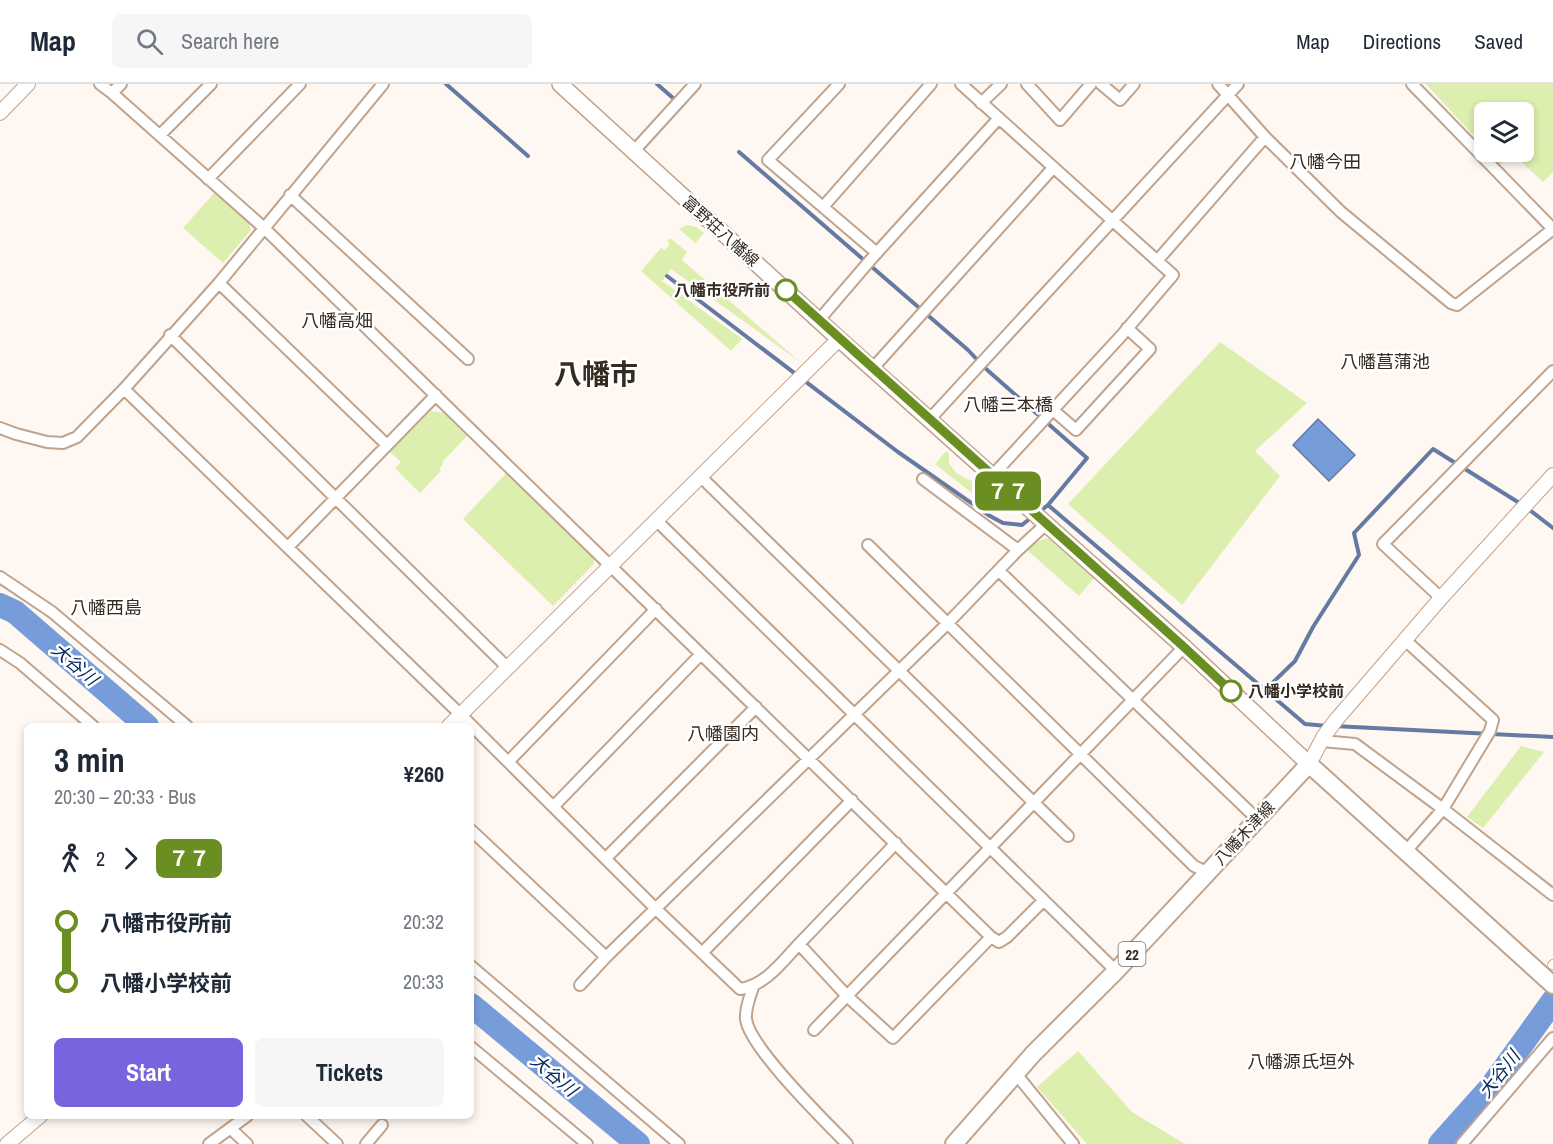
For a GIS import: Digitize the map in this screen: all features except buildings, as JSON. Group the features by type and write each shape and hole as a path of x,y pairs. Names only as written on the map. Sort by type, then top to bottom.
{"main road":[{"name":"富野荘八幡線","path":"560,84 839,339 1184,647 1309,764"},
{"name":"八幡木津線","path":"954,1144 1033,1053 1116,970 1309,764"},
{"path":"1309,764 1406,851 1550,973"}],"street":[{"path":"0,113 28,84"},
{"path":"100,84 263,227 991,937 999,942 1007,937 1043,901"},
{"path":"112,93 122,84"},
{"path":"160,135 210,84"},
{"path":"208,179 300,84"},
{"path":"0,428 47,442 63,443 77,437 124,389 219,283 383,84"},
{"path":"634,151 695,84"},
{"path":"839,84 768,160 875,255"},
{"path":"823,207 931,84"},
{"path":"961,84 1173,275 992,476"},
{"path":"981,103 1001,84"},
{"path":"1027,84 1060,120 1091,84"},
{"path":"1101,84 1120,100 1134,84"},
{"path":"1218,84 1265,138 1341,212 1451,303 1457,305 1553,229 1412,84"},
{"path":"929,420 1238,84"},
{"path":"819,320 999,118"},
{"path":"1157,261 1265,138"},
{"path":"873,368 1053,168"},
{"path":"290,195 468,359"},
{"path":"219,283 387,445"},
{"path":"1052,412 1076,430 1150,349 1127,328"},
{"path":"170,335 508,668"},
{"path":"452,723 839,339"},
{"path":"1441,598 1383,544 1553,371"},
{"path":"124,389 469,723"},
{"path":"288,547 436,395"},
{"path":"1309,764 1336,720 1441,598 1553,475"},
{"path":"700,476 1068,836"},
{"path":"923,479 1018,550"},
{"path":"656,520 1116,970"},
{"path":"580,986 606,957 1047,524"},
{"path":"868,545 1194,866 1207,872"},
{"path":"999,571 1257,819"},
{"path":"0,577 52,612 183,723"},
{"path":"508,761 656,609"},
{"path":"1405,640 1494,720 1481,747 1443,809 1406,851"},
{"path":"813,1030 1184,647"},
{"path":"0,650 20,663 90,723"},
{"path":"554,806 701,654"},
{"path":"606,858 756,707"},
{"path":"474,728 740,989 753,987 763,981 896,843"},
{"path":"1323,739 1355,744 1553,895"},
{"path":"702,953 852,800"},
{"path":"474,833 606,957"},
{"path":"799,944 847,996 893,1038 991,937"},
{"path":"474,969 679,1144"},
{"path":"753,987 746,1019 752,1037 791,1084 847,1144"},
{"path":"1462,1144 1553,1038"},
{"path":"474,1050 587,1144"},
{"path":"1016,1074 1074,1144"},
{"path":"7,1144 36,1119"},
{"path":"209,1144 243,1119"},
{"path":"315,1119 338,1144"},
{"path":"366,1144 382,1125"},
{"path":"231,1129 247,1144"}],"green space":[{"path":"1426,84 1553,84 1553,172 1543,182 1522,162 1534,162 1534,102 1474,102 1474,136"},
{"path":"216,191 248,222 251,230 223,263 183,228"},
{"path":"687,225 696,227 704,233 695,243 679,229"},
{"path":"670,238 687,252 682,260 799,361 671,269 662,281 742,339 731,351 641,271 661,248 665,250 670,244 667,241"},
{"path":"1220,342 1307,403 1255,451 1280,476 1182,605 1068,504"},
{"path":"431,411 444,413 467,436 442,462 439,469 441,471 420,493 395,468 401,462 390,452"},
{"path":"946,451 949,453 949,463 956,473 973,482 989,498 997,497 1008,507 1004,511 995,511 935,464"},
{"path":"508,471 594,555 594,564 553,606 463,519"},
{"path":"1050,537 1095,577 1079,596 1027,550 1031,544"},
{"path":"1521,746 1544,752 1483,828 1467,817"},
{"path":"1078,1051 1132,1112 1185,1144 1087,1144 1037,1087"}],"water":[{"path":"1318,419 1355,455 1329,481 1293,445"}],"waterway":[{"path":"446,84 528,156"},
{"path":"657,84 673,98"},
{"path":"739,152 968,350 985,368 1087,458 1048,505 1039,512"},
{"path":"667,276 898,452 990,516 1003,523 1022,525 1033,516"},
{"path":"1265,690 1295,661 1313,627 1359,555 1354,533 1433,449 1521,504"},
{"path":"1048,505 1305,724 1327,726"},
{"path":"1527,508 1553,528"},
{"name":"大谷川","path":"0,605 15,612 144,723"},
{"path":"1334,726 1553,737"},
{"name":"大谷川","path":"1440,1144 1491,1087 1553,1001"},
{"name":"大谷川","path":"474,1007 638,1144"}],"bus line":[{"name":"７７","path":"786,290 1231,691"}],"place":[{"name":"八幡市役所前","path":"786,290"},
{"name":"八幡小学校前","path":"1231,691"}],"district":[{"name":"八幡今田","path":"1325,161"},
{"name":"八幡高畑","path":"337,320"},
{"name":"八幡菖蒲池","path":"1385,361"},
{"name":"八幡市","path":"596,374"},
{"name":"八幡三本橋","path":"1008,404"},
{"name":"八幡西島","path":"106,607"},
{"name":"八幡園内","path":"723,733"},
{"name":"八幡源氏垣外","path":"1301,1061"}]}
